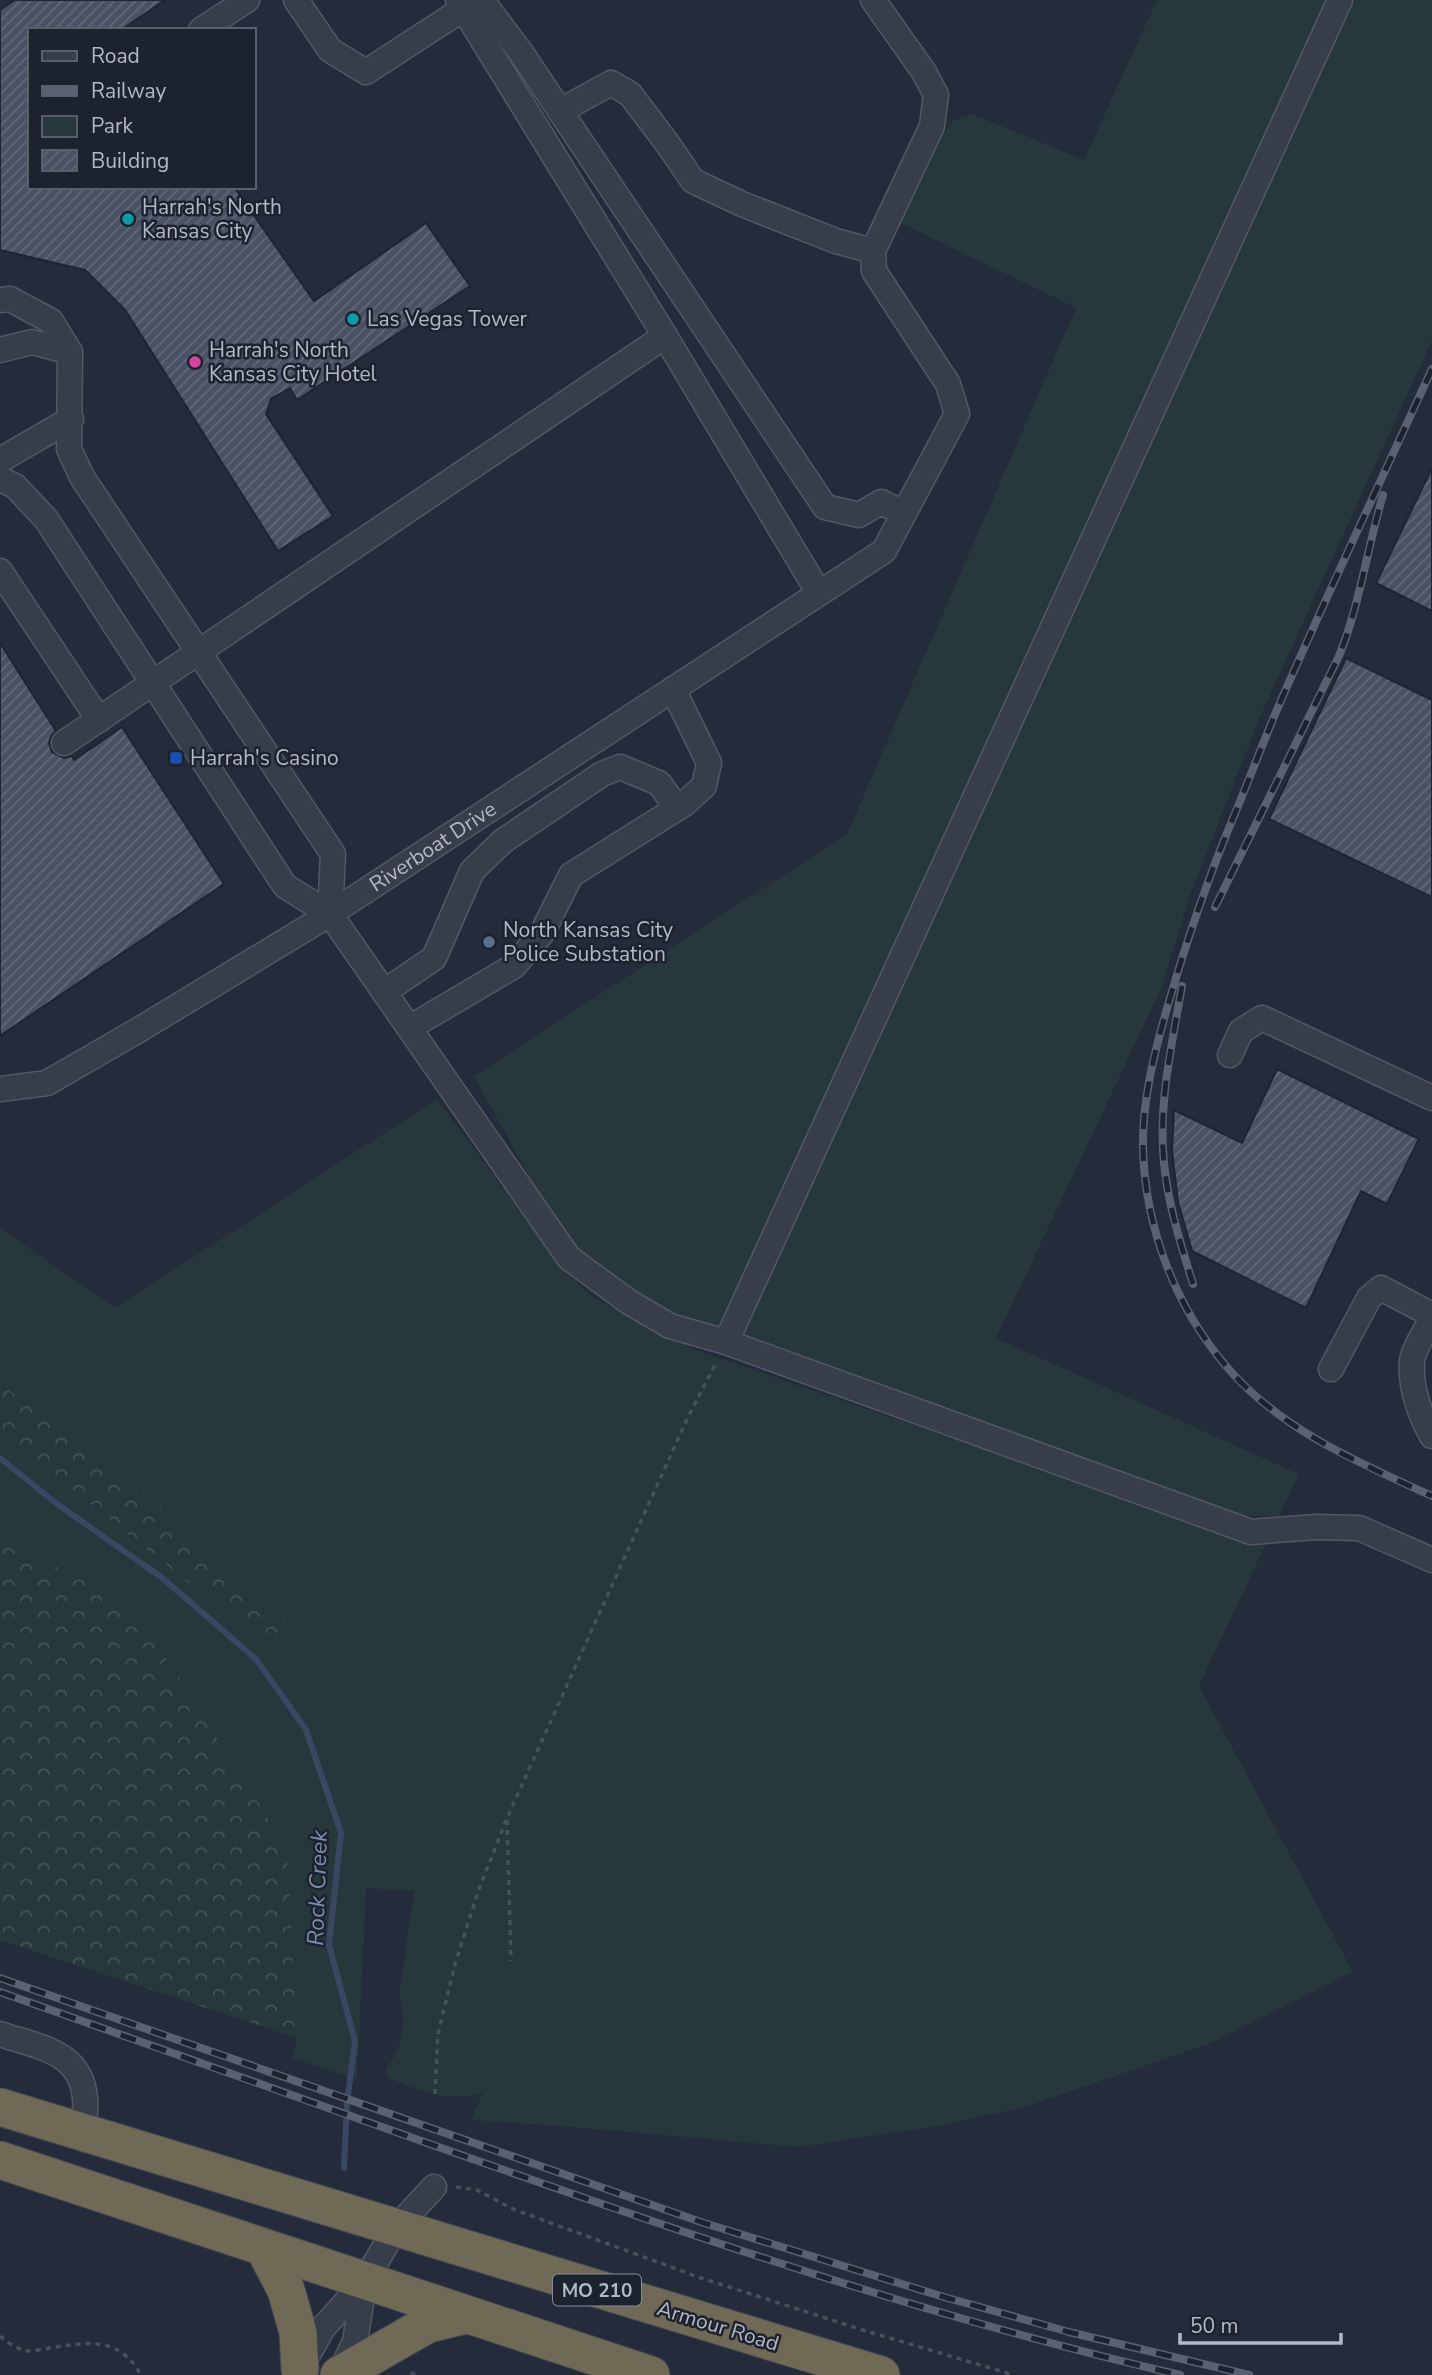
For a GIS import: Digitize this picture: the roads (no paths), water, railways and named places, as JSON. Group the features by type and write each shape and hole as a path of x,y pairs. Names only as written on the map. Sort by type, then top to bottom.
{"highway":[{"name":"MO 210","path":"0,2107 396,2228"},
{"path":"0,2161 651,2375"},
{"name":"Armour Road","path":"396,2228 881,2375"},
{"path":"264,2248 286,2290 298,2332 298,2372"},
{"path":"339,2375 428,2324 466,2315"}],"street":[{"path":"204,28 247,0"},
{"path":"296,0 330,50 366,72 460,5 486,6 522,54 825,507 859,515 881,502 904,513"},
{"path":"560,111 611,83 630,94 693,181 742,204 836,241 873,251 932,126 936,95 924,72 873,0"},
{"path":"726,1342 1340,0"},
{"path":"460,5 665,336 819,593"},
{"name":"Riverboat Drive","path":"0,1088 47,1083 154,1021 330,914 884,551 957,414 948,384 874,271 873,251"},
{"path":"0,300 10,299 51,321 70,352 69,449 82,477 332,854 330,914"},
{"path":"64,743 665,336"},
{"path":"0,351 32,342 70,352"},
{"path":"0,460 71,419"},
{"path":"0,480 15,486 46,519 285,886 330,914 569,1258 629,1302 670,1326 726,1342 1251,1532 1316,1527 1359,1528 1432,1560"},
{"path":"0,571 99,720"},
{"path":"409,1028 514,966 541,933 571,875 677,808 704,786 709,763 673,689"},
{"path":"384,992 433,958 472,871 503,841 602,774 620,767 659,783 677,808"},
{"path":"1230,1055 1241,1031 1262,1018 1432,1098"},
{"path":"1331,1368 1369,1298 1381,1288 1432,1316 1411,1361 1415,1391 1424,1421 1432,1436"},
{"path":"0,2034 64,2056 79,2075 85,2098 84,2132"},
{"path":"298,2372 323,2328 364,2282 396,2228 433,2187"},
{"path":"339,2375 355,2342 364,2282"}],"waterway":[{"name":"Rock Creek","path":"0,1458 57,1504 161,1577 256,1659 306,1730 341,1833 329,1945 355,2041 347,2103 344,2168"}],"railway":[{"path":"1432,369 1279,704 1226,835 1191,931 1163,1022 1147,1094 1143,1130 1145,1178 1157,1236 1166,1264 1192,1318 1226,1366 1247,1388 1295,1426 1376,1471 1432,1496"},
{"path":"1215,907 1339,656 1383,495"},
{"path":"1182,986 1167,1074 1163,1141 1172,1209 1193,1284"},
{"path":"0,1978 701,2222 944,2297 1069,2332 1249,2375"},
{"path":"0,1992 553,2187 819,2276 998,2329 1180,2375"}],"place":[{"name":"Harrah's North Kansas City","path":"128,219"},
{"name":"Las Vegas Tower","path":"353,319"},
{"name":"Harrah's North Kansas City Hotel","path":"195,362"},
{"name":"Harrah's Casino","path":"176,758"},
{"name":"North Kansas City Police Substation","path":"489,942"}]}
